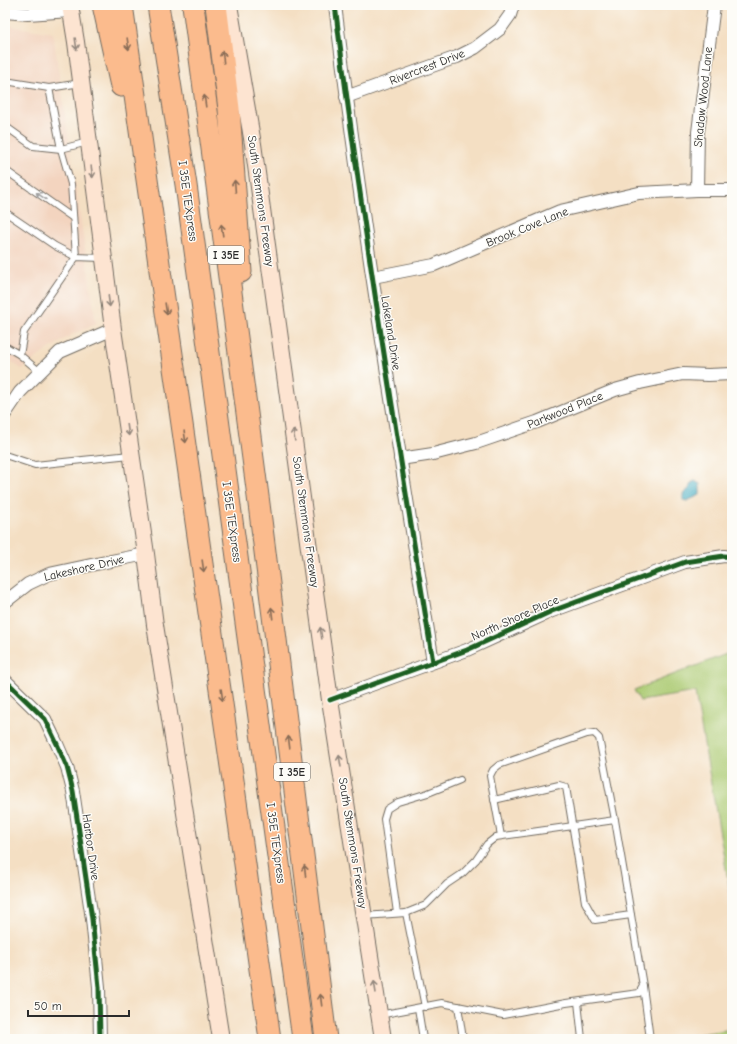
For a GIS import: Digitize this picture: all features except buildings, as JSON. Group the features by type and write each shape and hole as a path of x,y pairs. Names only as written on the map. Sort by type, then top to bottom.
{"highway":[{"path":"103,5 161,270"},
{"path":"122,5 270,1039"},
{"name":"I 35E","path":"193,5 259,504 326,1039"},
{"path":"216,5 229,109 259,504"},
{"name":"I 35E TEXpress","path":"158,6 187,192 303,1039"},
{"path":"233,776 258,1039"}],"main road":[{"name":"South Stemmons Freeway","path":"229,5 253,144 330,700 383,1039"},
{"path":"70,8 76,42 80,83 113,328 146,554 157,641 221,1039"}],"street":[{"name":"Lakeland Drive","path":"335,5 346,97 400,458 433,662"},
{"name":"Rivercrest Drive","path":"346,97 457,57 476,48 500,29 510,15 513,5"},
{"name":"Shadow Wood Lane","path":"697,190 698,132 714,5"},
{"path":"5,12 28,14 70,8"},
{"name":"Brook Cove Lane","path":"373,277 434,265 560,211 639,193 732,190"},
{"path":"5,414 20,392 60,352 113,328"},
{"name":"Parkwood Place","path":"400,458 433,454 476,443 536,422 615,390 634,384 683,374 732,374"},
{"name":"Lakeshore Drive","path":"5,602 28,584 49,574 146,554"},
{"name":"North Shore Place","path":"330,700 467,650 552,611 686,562 724,556 732,558"},
{"name":"Harbor Drive","path":"5,680 45,719 66,767 73,791 92,919 99,988 100,1039"}],"lane":[{"path":"5,81 49,88 80,83"},
{"path":"20,354 24,332 76,257 71,184 61,149 49,88"},
{"path":"5,126 33,146 61,149 88,142"},
{"path":"5,170 73,218"},
{"path":"5,212 55,246 76,257 104,258"},
{"path":"5,346 20,354 40,372"},
{"path":"5,455 35,465 132,455"},
{"path":"501,836 490,776 493,770 499,765 587,734 594,733 599,738 616,820 643,986 650,1039"},
{"path":"397,913 384,819 387,809 398,802 428,793 460,780"},
{"path":"494,800 559,785 566,787 585,902 595,920 631,915"},
{"path":"364,916 406,913 426,904 447,884 462,874 476,860 487,844 496,837 616,820"},
{"path":"406,913 422,1007 423,1039"},
{"path":"379,1015 442,1004 503,1015 639,993 643,986"},
{"path":"578,1002 582,1039"},
{"path":"458,1006 463,1039"}],"shaded area":[{"path":"5,25 53,33 96,324 71,335 22,369 5,357"}],"green space":[{"path":"729,653 732,655 732,903 695,692 640,701 634,690"},
{"path":"732,1029 732,1039 670,1039"}],"water":[{"path":"695,481 700,484 700,495 687,501 683,500 683,494 689,489 691,483"}],"cycle path":[{"path":"335,5 369,252 433,662"},
{"path":"330,700 467,650 552,611 685,562 724,556 732,557"},
{"path":"5,680 45,719 67,767 73,791 92,919 99,987 100,1039"}]}
